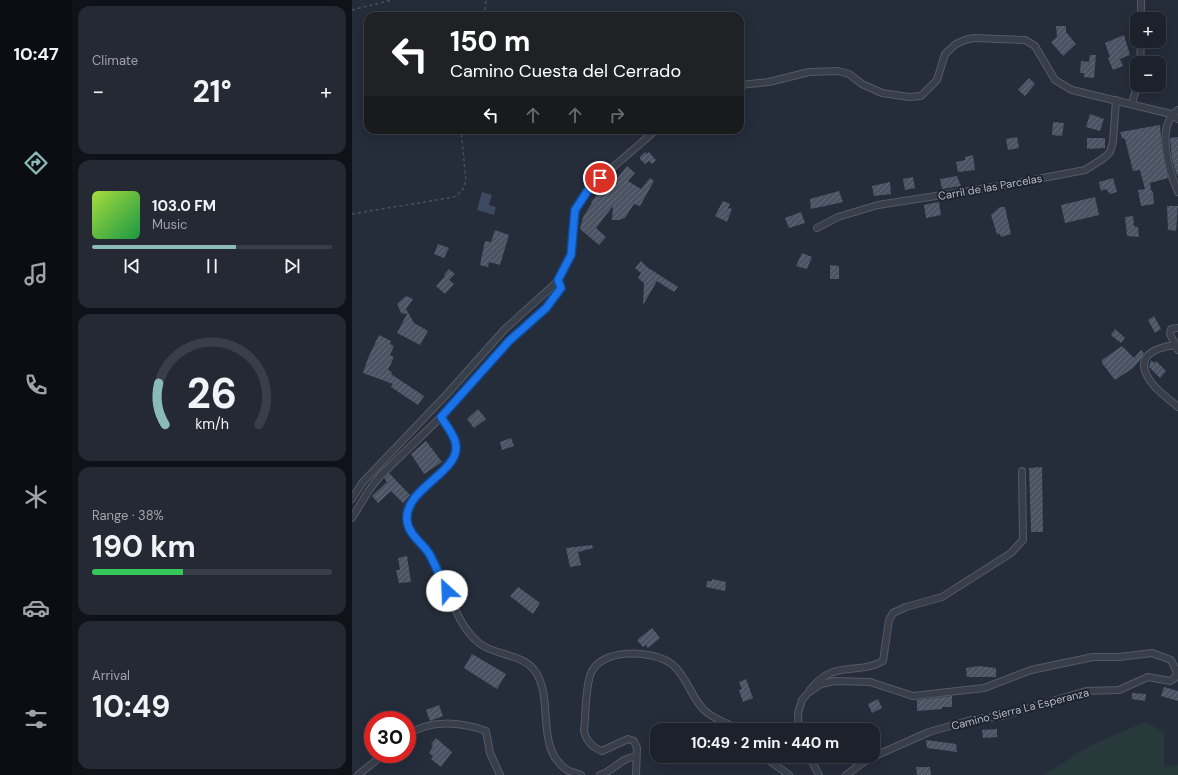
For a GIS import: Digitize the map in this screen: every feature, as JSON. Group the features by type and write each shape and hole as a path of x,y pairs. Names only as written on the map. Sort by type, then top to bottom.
{"street":[{"path":"1141,0 1141,12"},
{"path":"744,85 769,82 808,72 838,71 849,74 862,84 882,93 909,97 921,96 937,80 945,54 956,44 974,38 1025,40 1035,46 1056,80 1072,90 1172,114 1178,119"},
{"path":"1132,104 1135,92"},
{"name":"Carril de las Parcelas","path":"817,228 838,217 878,205 1000,186 1085,170 1104,158 1110,152 1113,142 1116,100"},
{"path":"1178,110 1172,114 1165,133 1171,175 1178,192"},
{"path":"352,499 362,483 448,394 504,330 558,280 571,255 575,210 590,187 651,134"},
{"path":"352,518 369,490 381,475 441,417 509,341 546,308 561,288 558,280"},
{"path":"1178,328 1171,329 1170,334 1177,348 1158,347 1144,362 1144,370 1151,383 1178,407"},
{"path":"441,417 456,442 456,453 447,467 412,499 407,510 407,521 410,530 429,554 453,604 471,636 481,644 523,661 530,665 533,669 542,690 548,741 556,757 567,769 581,775"},
{"path":"799,723 798,713 802,700 818,679 837,670 875,665 883,661 889,620 893,613 906,607 942,597 1011,554 1023,540 1022,471"},
{"path":"636,775 637,748 634,741 628,739 602,751 594,748 586,740 584,731 590,675 604,660 624,653 655,657 673,665 682,676 693,696 705,711 726,723"},
{"name":"Camino Sierra La Esperanza","path":"808,692 821,684 835,681 870,682 913,696 984,688 1031,670 1093,657 1119,657 1152,653 1171,660 1177,672 1175,678 1170,681 1148,677 1119,690 1086,691 1002,716 971,720 929,732 868,759 846,775"},
{"path":"416,731 433,724 452,723 486,731 490,753 500,775"},
{"path":"600,775 611,772 620,762 628,757 636,757"},
{"path":"358,775 373,763"},
{"path":"773,763 789,775"},
{"path":"813,763 819,775"},
{"path":"636,766 641,775"}],"path":[{"path":"352,10 392,0"},
{"path":"484,12 486,0"},
{"path":"352,214 454,197 462,191 466,182 461,134"}],"shaded area":[{"path":"1145,722 1164,732 1164,767 1178,765 1178,775 1044,775 1091,745"}],"water":[{"path":"482,192 492,195 489,205 496,207 494,215 477,210"}],"building":[{"path":"1056,26 1066,26 1066,32 1076,44 1063,56 1051,42 1057,37"},
{"path":"1124,35 1130,55 1120,59 1123,66 1113,70 1108,58 1110,57 1105,43"},
{"path":"1090,55 1096,55 1094,78 1084,77 1084,73 1080,73 1081,61 1089,62"},
{"path":"1029,78 1035,84 1025,96 1018,90"},
{"path":"1090,114 1104,119 1100,131 1086,127"},
{"path":"1053,122 1064,123 1062,136 1052,135"},
{"path":"1160,125 1162,150 1168,178 1150,183 1151,190 1153,192 1154,204 1141,206 1138,190 1145,189 1140,170 1133,171 1125,139 1122,138 1120,132"},
{"path":"1017,137 1019,148 1008,150 1006,139"},
{"path":"1178,137 1177,176 1172,160 1170,138"},
{"path":"1087,138 1105,138 1105,148 1087,149"},
{"path":"645,152 647,154 649,152 656,160 652,164 649,161 645,164 640,159"},
{"path":"973,155 975,170 958,172 956,162 965,160 965,157"},
{"path":"627,166 635,173 628,181 641,189 650,178 654,181 640,206 634,204 625,218 612,220 613,206 596,228 606,237 599,245 580,229 583,217 592,203 591,202 610,180 607,178 612,174 618,177"},
{"path":"957,176 961,186 942,189 940,179"},
{"path":"913,177 915,188 905,190 903,179"},
{"path":"1113,178 1117,192 1110,194 1106,189 1101,191 1099,182"},
{"path":"890,182 891,194 874,196 872,186"},
{"path":"839,191 843,202 811,209 810,199"},
{"path":"1095,197 1099,215 1065,223 1061,205"},
{"path":"723,201 730,204 728,208 732,209 727,222 715,216"},
{"path":"939,202 941,215 926,218 924,205"},
{"path":"1167,206 1178,206 1176,231 1168,230"},
{"path":"1000,207 1005,207 1011,234 1001,237 1000,234 997,234 991,215"},
{"path":"801,212 805,223 789,228 785,218"},
{"path":"1133,216 1134,226 1138,227 1139,237 1127,236 1125,217"},
{"path":"495,230 509,235 500,265 489,262 488,267 480,265 485,241 491,242"},
{"path":"438,244 449,248 444,258 434,254"},
{"path":"802,253 812,257 807,269 796,266"},
{"path":"641,261 647,267 678,287 674,292 657,281 643,305 644,283 638,278 641,273 635,268"},
{"path":"830,265 839,266 839,279 830,279"},
{"path":"449,269 455,274 449,280 454,284 445,294 436,286 445,276 444,275"},
{"path":"406,296 413,299 406,309 414,323 428,331 420,345 397,333 407,314 401,313 397,304"},
{"path":"1154,316 1161,329 1155,333 1148,320"},
{"path":"1115,329 1125,338 1121,343 1111,335"},
{"path":"379,335 391,341 390,344 394,346 390,355 394,357 388,370 392,372 391,374 424,396 418,405 391,387 393,384 363,373 368,358"},
{"path":"1122,346 1134,358 1141,350 1144,353 1133,368 1115,380 1102,363 1102,360"},
{"path":"1151,360 1154,363 1156,361 1166,371 1160,378 1149,367"},
{"path":"478,409 486,419 474,428 467,419"},
{"path":"511,438 514,446 502,450 500,442"},
{"path":"426,441 442,462 424,474 411,454"},
{"path":"1042,467 1043,532 1031,532 1029,468"},
{"path":"389,473 410,495 403,503 391,491 378,503 372,496 387,482 384,478"},
{"path":"592,545 593,548 578,552 581,565 570,567 566,548"},
{"path":"407,556 411,582 399,583 396,570 400,570 398,558"},
{"path":"712,579 726,582 725,591 706,587 707,581 712,581"},
{"path":"518,587 540,603 533,614 510,596"},
{"path":"652,628 660,638 648,648 646,645 643,647 637,640"},
{"path":"472,654 506,674 497,689 464,668"},
{"path":"979,666 996,668 996,677 967,677 966,668"},
{"path":"746,679 753,698 743,702 739,690 742,689 739,682"},
{"path":"1164,687 1178,691 1178,701 1161,696"},
{"path":"1132,693 1146,694 1145,701 1132,699"},
{"path":"952,696 952,707 917,711 917,700"},
{"path":"878,699 882,708 872,713 868,704"},
{"path":"439,705 443,716 430,721 426,710"},
{"path":"997,729 997,737 983,738 982,730"},
{"path":"436,738 452,752 441,767 431,759 433,756 429,753 433,746 431,744"},
{"path":"926,740 956,744 957,752 927,748"},
{"path":"916,767 930,767 931,775 917,775"}],"route":[{"path":"447,591 429,554 410,530 407,521 407,510 412,499 447,467 456,453 456,442 441,417 509,341 546,308 561,288 558,280 571,255 575,210 590,187 600,178"}]}
